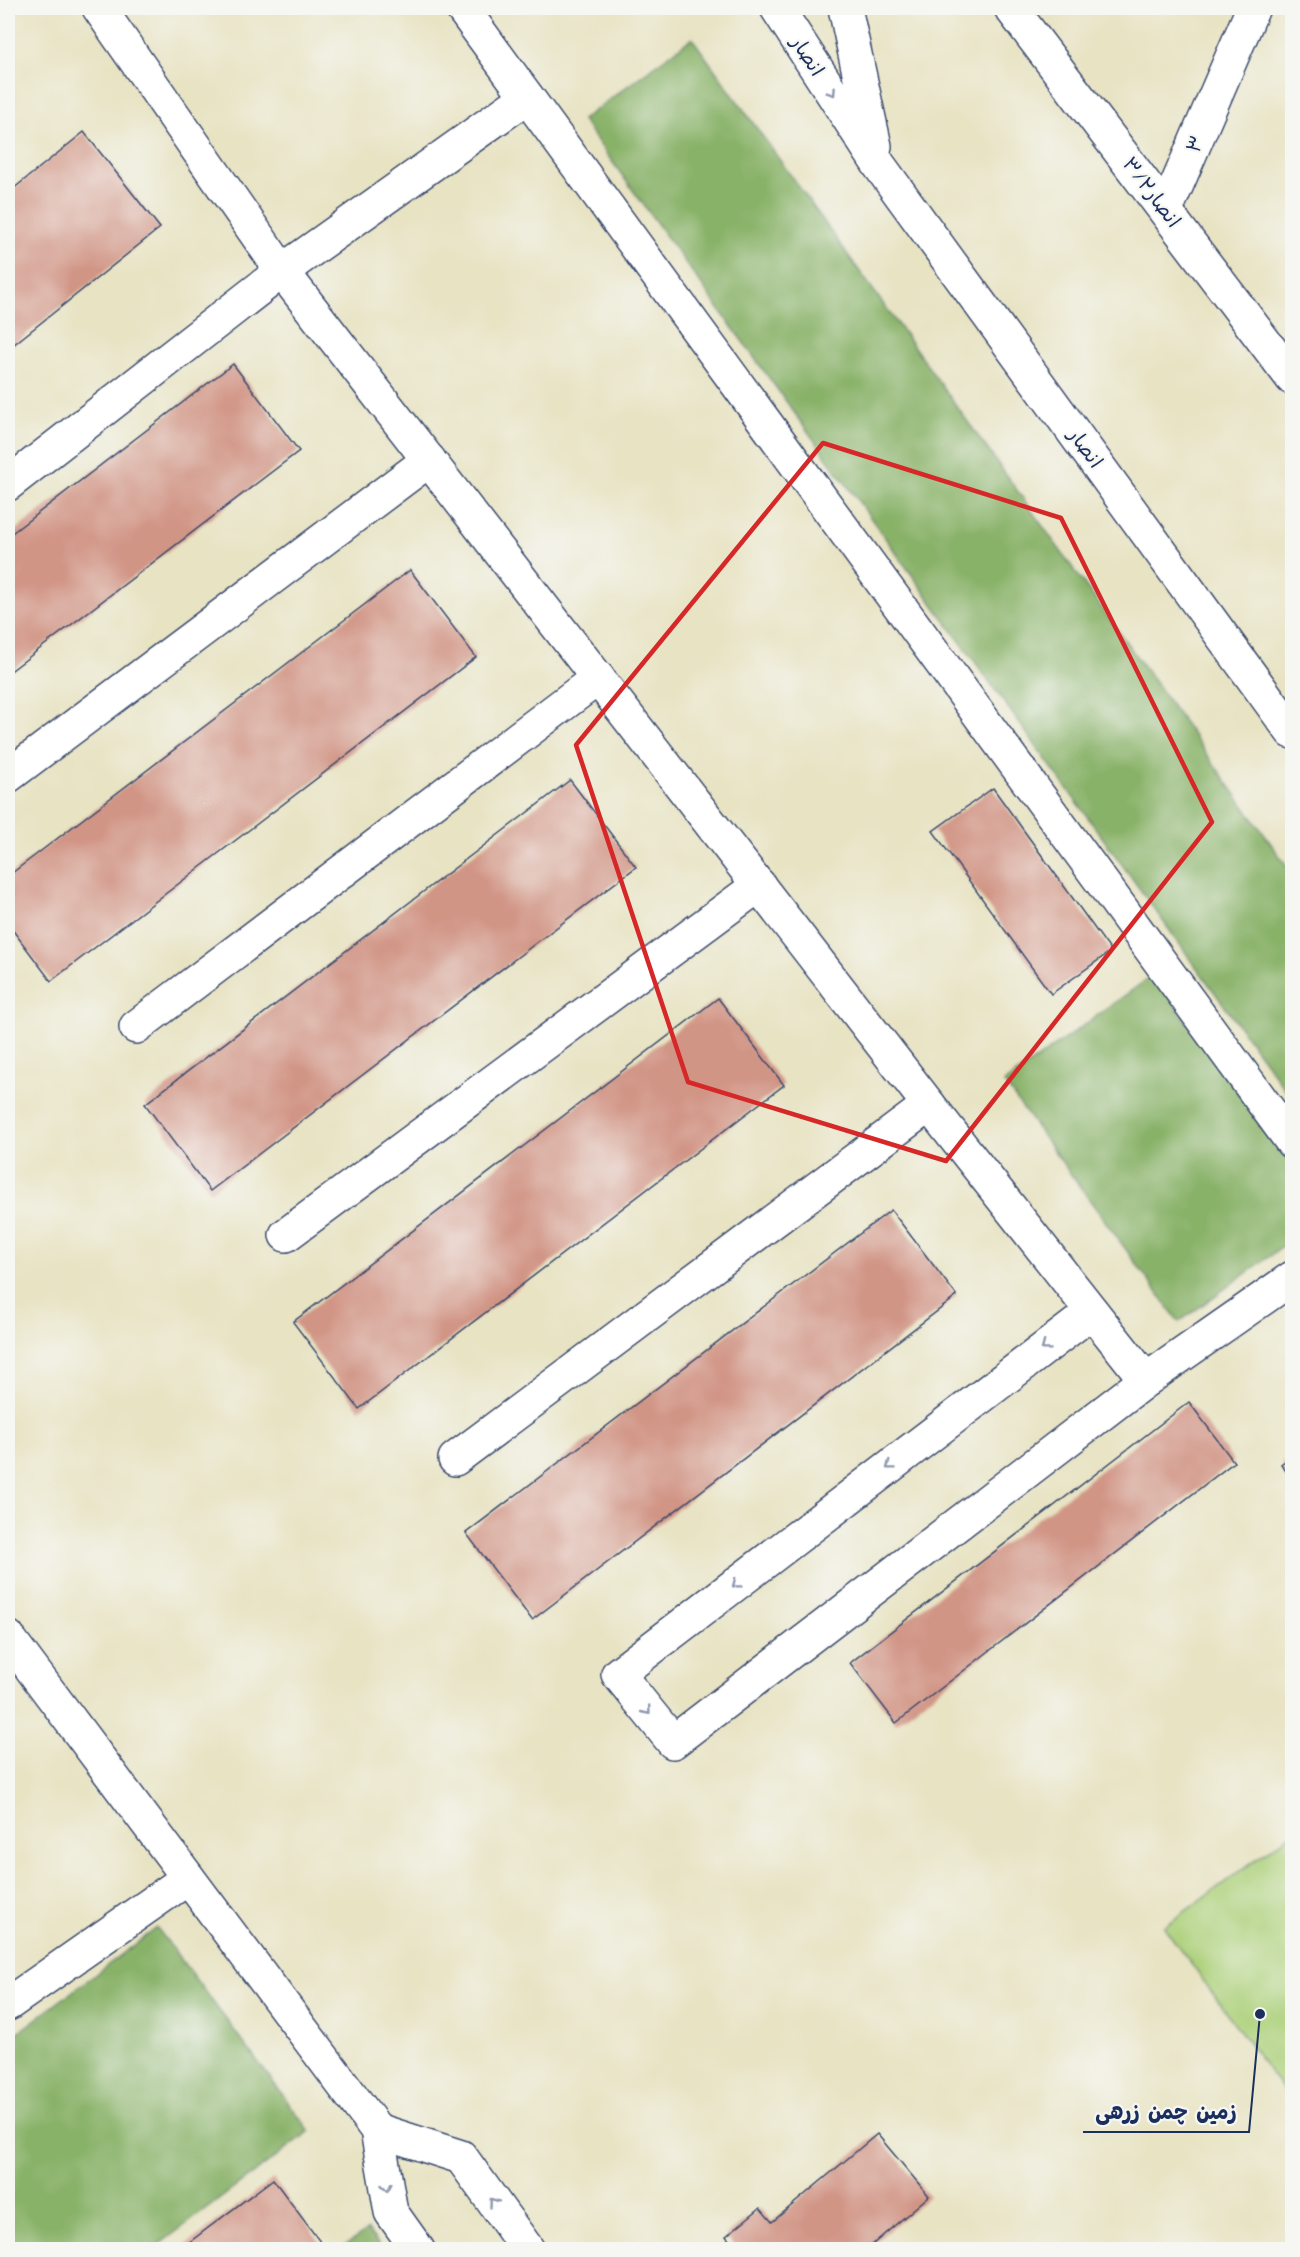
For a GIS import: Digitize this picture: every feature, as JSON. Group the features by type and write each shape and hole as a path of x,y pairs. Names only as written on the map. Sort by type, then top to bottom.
{"street":[{"path":"99,8 282,271 929,1105 1146,1380"},
{"path":"462,8 1293,1142"},
{"name":"انصار","path":"777,8 879,165 1293,732"},
{"name":"انصار","path":"845,8 879,165"},
{"name":"انصار۳/۲","path":"1011,8 1293,378"},
{"name":"۳","path":"1166,210 1253,8"},
{"path":"8,484 282,271 527,97"},
{"path":"8,776 429,460"},
{"path":"136,1027 598,678"},
{"path":"286,1235 759,885"},
{"path":"455,1460 929,1105"},
{"path":"1092,1312 618,1674 673,1742 1146,1380 1293,1278"},
{"path":"8,1637 377,2130 391,2212 418,2250"},
{"path":"8,2004 188,1878"},
{"path":"377,2130 461,2157 528,2250"}],"highlighted area":[{"path":"823,443 1061,518 1212,822 946,1161 688,1082 576,745"}],"green space":[{"path":"692,38 1292,873 1292,1099 582,120"},
{"path":"1153,975 1292,1165 1292,1240 1179,1322 1004,1083"},
{"path":"1292,1833 1292,2102 1164,1927"},
{"path":"157,1928 310,2131 153,2249 8,2249 8,2040"},
{"path":"368,2230 382,2249 340,2249"}],"building":[{"path":"84,132 160,228 8,349 8,193"},
{"path":"233,364 299,451 8,673 8,536"},
{"path":"410,570 476,657 51,981 8,924 8,876"},
{"path":"570,780 636,867 210,1191 145,1104"},
{"path":"993,788 1111,951 1051,994 933,831"},
{"path":"718,998 784,1085 359,1409 293,1322"},
{"path":"891,1210 957,1296 532,1620 466,1533"},
{"path":"1189,1402 1234,1462 896,1723 850,1663"},
{"path":"1292,1456 1292,1480 1281,1464"},
{"path":"877,2134 929,2196 866,2250 737,2250 726,2236 760,2208 772,2222"},
{"path":"273,2179 321,2243 312,2250 179,2250"}],"place":[{"name":"زمین چمن زرهی","path":"1260,2014"}]}
